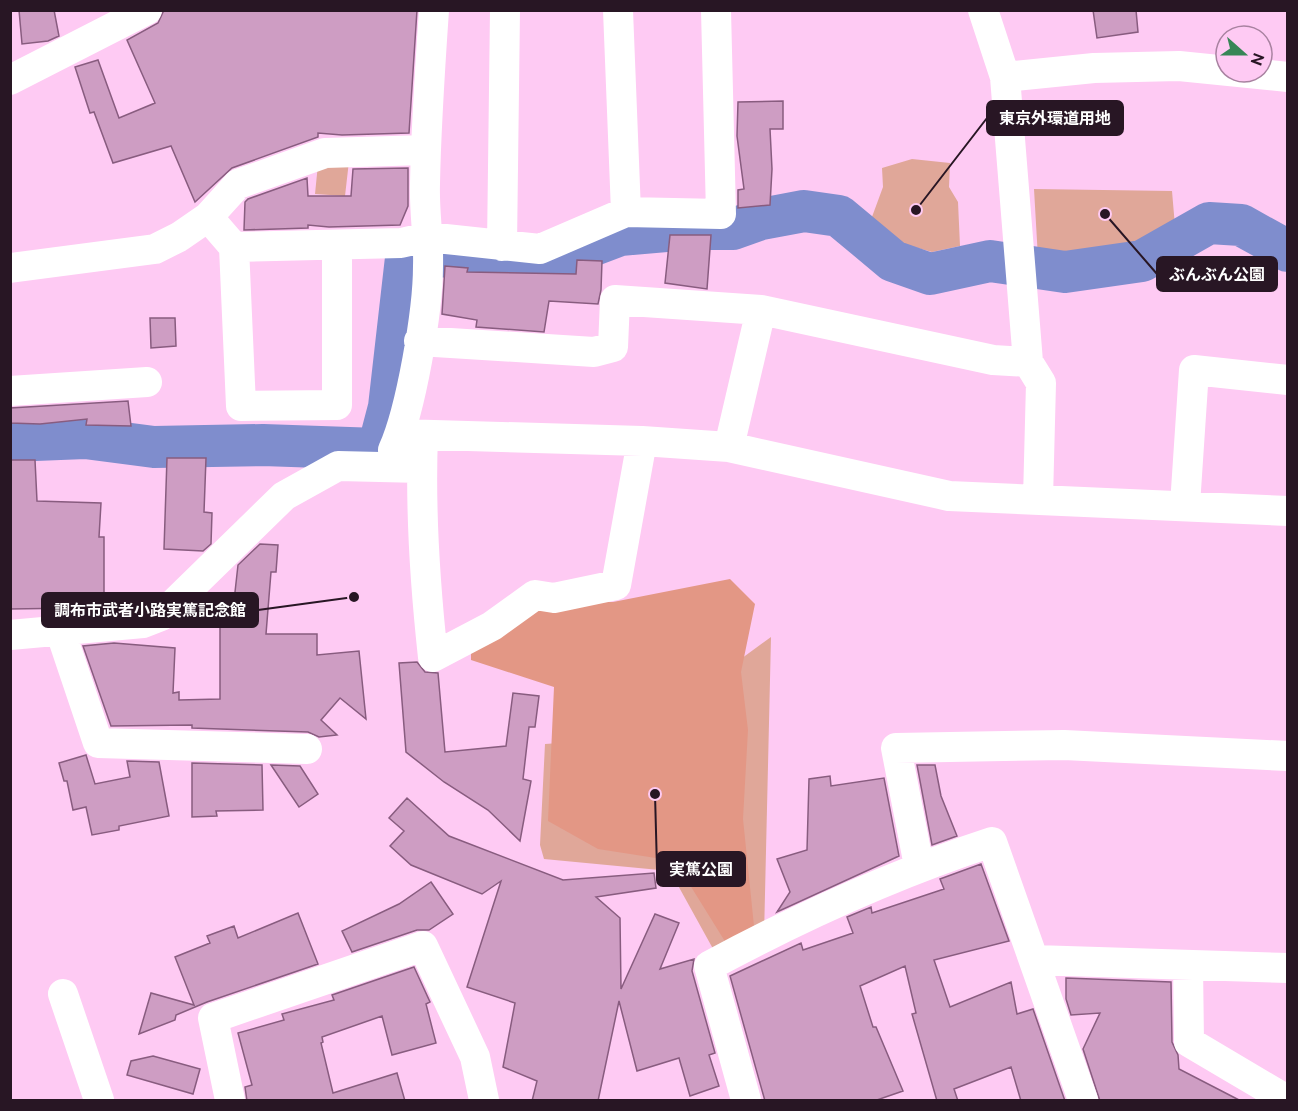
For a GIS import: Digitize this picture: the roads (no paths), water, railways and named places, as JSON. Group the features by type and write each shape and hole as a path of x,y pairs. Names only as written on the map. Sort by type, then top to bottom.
{"street":[{"path":"10,80 147,10"},
{"path":"434,10 425,150 424,217 428,268 419,341 412,435 422,468 428,609 433,657 492,626 535,595 554,598 616,585 642,441"},
{"path":"502,246 506,10"},
{"path":"618,10 626,212"},
{"path":"234,247 401,243 427,238 540,249 626,212 721,213 716,10"},
{"path":"983,10 1005,77 1028,362 1041,383 1038,499"},
{"path":"1005,77 1094,68 1179,66 1287,77"},
{"path":"10,268 154,249 179,237 208,217 238,184 325,153 425,150"},
{"path":"208,217 234,247 241,406 337,405 337,245"},
{"path":"419,341 594,352 613,347 615,300 761,310 993,360 1028,362"},
{"path":"729,447 761,310"},
{"path":"1185,506 1194,370 1287,380"},
{"path":"10,391 147,382"},
{"path":"412,435 642,441 729,447 949,496 1287,511"},
{"path":"384,468 412,435"},
{"path":"10,635 143,623 161,616 284,496 338,466 422,468"},
{"path":"60,630 98,743 307,749"},
{"path":"919,866 897,748 1064,745 1287,756"},
{"path":"746,1101 709,966 761,938 919,866 992,842 1083,1101"},
{"path":"230,1101 213,1018 423,946 475,1057 484,1101"},
{"path":"1035,960 1287,968"},
{"path":"1188,965 1189,1042 1287,1101"},
{"path":"63,994 99,1101"}],"waterway":[{"path":"10,441 85,438 154,447 263,445 378,449 389,407 406,258 412,251 484,263 546,263 620,235 689,229 733,229 761,219 804,211 839,216 893,261 930,274 990,261 1065,272 1142,261 1209,223 1241,225 1288,251"}],"place":[{"name":"東京外環道用地","path":"916,210"},
{"name":"ぶんぶん公園","path":"1105,214"},
{"name":"調布市武者小路実篤記念館","path":"354,597"},
{"name":"実篤公園","path":"655,794"}]}
